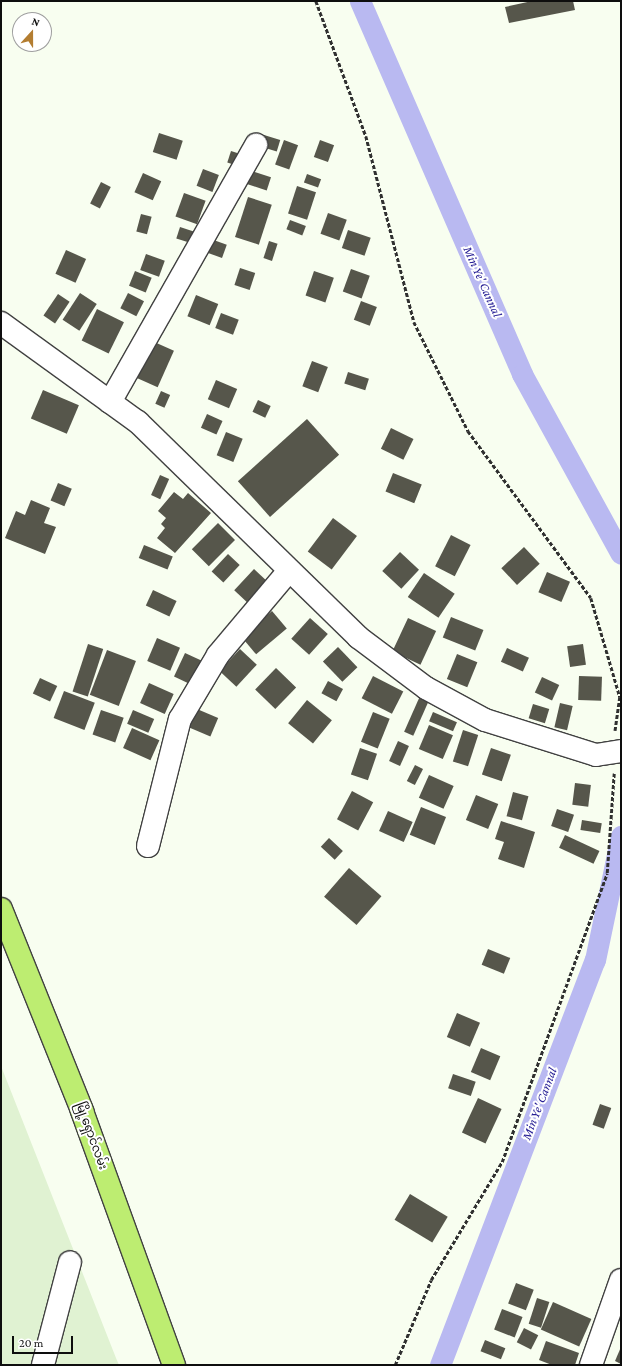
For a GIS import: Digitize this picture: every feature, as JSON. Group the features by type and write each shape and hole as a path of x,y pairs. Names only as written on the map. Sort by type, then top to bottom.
{"main road":[{"name":"မြို့ရှောင်လမ်း","path":"1,909 82,1111 174,1365"}],"street":[{"path":"110,402 256,145"},
{"path":"1,323 138,422 288,572 358,637 426,688 485,720 596,755 616,752"},
{"path":"148,846 180,719 218,654 288,572"},
{"path":"43,1365 70,1262"},
{"path":"591,1365 621,1280"}],"path":[{"path":"316,1 366,136 414,322 468,431 591,598 620,697 615,788 607,873 502,1162 431,1280 395,1365"}],"green space":[{"path":"1,1066 116,1358 119,1365 1,1365"}],"building":[{"path":"532,1 573,1 575,10 509,23 505,7"},
{"path":"159,133 183,141 177,160 153,152"},
{"path":"264,135 280,140 277,151 260,146"},
{"path":"284,140 298,145 289,170 275,164"},
{"path":"320,140 334,145 328,162 314,157"},
{"path":"231,151 240,154 236,165 227,162"},
{"path":"203,169 219,175 212,192 197,186"},
{"path":"252,171 271,177 267,190 248,184"},
{"path":"143,173 161,181 153,200 134,192"},
{"path":"307,174 321,179 318,188 304,182"},
{"path":"101,182 111,187 100,208 90,203"},
{"path":"297,186 316,192 307,220 288,214"},
{"path":"184,193 206,201 197,224 175,216"},
{"path":"248,197 272,205 259,245 235,237"},
{"path":"328,213 347,220 339,241 320,234"},
{"path":"141,214 152,217 147,234 136,231"},
{"path":"290,220 306,226 302,235 286,229"},
{"path":"180,227 195,232 192,243 176,238"},
{"path":"348,230 371,238 365,256 342,248"},
{"path":"208,238 227,245 222,258 203,251"},
{"path":"269,241 278,244 272,261 263,258"},
{"path":"66,250 86,259 76,283 55,274"},
{"path":"146,254 165,261 159,277 140,270"},
{"path":"240,268 255,273 250,290 234,285"},
{"path":"351,269 370,276 362,298 343,292"},
{"path":"135,271 152,278 146,293 129,286"},
{"path":"314,271 334,278 325,302 306,296"},
{"path":"80,293 97,304 79,331 63,320"},
{"path":"128,293 144,301 136,316 120,308"},
{"path":"58,294 70,302 55,323 43,316"},
{"path":"196,295 218,304 210,325 187,316"},
{"path":"361,301 377,307 370,326 354,320"},
{"path":"97,309 124,322 109,354 82,340"},
{"path":"221,313 239,320 233,335 215,328"},
{"path":"152,341 174,351 158,387 136,378"},
{"path":"312,361 328,367 318,392 302,386"},
{"path":"348,372 369,379 365,390 344,383"},
{"path":"216,380 237,389 229,408 208,399"},
{"path":"43,390 79,405 67,434 31,419"},
{"path":"161,391 170,395 164,408 155,404"},
{"path":"258,400 271,406 265,418 253,412"},
{"path":"207,414 223,421 216,435 201,428"},
{"path":"307,419 339,455 270,517 238,481"},
{"path":"391,428 413,439 403,460 381,449"},
{"path":"226,432 243,439 233,462 217,455"},
{"path":"393,473 422,485 414,503 386,492"},
{"path":"160,475 169,479 160,499 151,495"},
{"path":"58,483 72,489 64,506 51,500"},
{"path":"174,492 183,499 188,493 211,513 175,553 157,538 165,528 161,524 166,518 158,511"},
{"path":"31,500 50,508 44,523 56,527 45,554 5,538 16,511 25,515"},
{"path":"333,518 357,536 332,570 308,552"},
{"path":"218,523 235,540 209,566 192,549"},
{"path":"451,535 471,545 455,576 435,566"},
{"path":"144,545 173,557 167,570 139,558"},
{"path":"524,547 540,564 517,585 501,568"},
{"path":"400,552 419,570 401,589 382,571"},
{"path":"228,554 240,565 223,582 212,572"},
{"path":"254,569 271,585 251,606 234,590"},
{"path":"547,572 570,582 561,602 538,592"},
{"path":"424,573 455,594 438,618 408,597"},
{"path":"153,590 177,601 169,616 146,605"},
{"path":"272,611 287,629 256,654 241,637"},
{"path":"451,617 483,630 475,651 443,637"},
{"path":"310,618 328,634 309,655 291,639"},
{"path":"408,618 436,631 420,665 392,652"},
{"path":"157,638 180,648 170,671 147,661"},
{"path":"88,644 103,649 88,696 73,692"},
{"path":"583,644 586,665 570,667 567,646"},
{"path":"338,647 357,667 342,682 323,662"},
{"path":"507,648 529,658 523,671 501,662"},
{"path":"240,649 257,665 236,687 220,671"},
{"path":"107,650 136,661 119,706 90,695"},
{"path":"185,653 204,662 193,685 174,677"},
{"path":"457,654 477,662 467,687 447,679"},
{"path":"276,668 296,687 275,709 255,690"},
{"path":"373,676 403,691 392,714 362,698"},
{"path":"579,676 602,677 601,701 578,700"},
{"path":"542,677 559,685 552,700 535,692"},
{"path":"40,678 57,686 50,701 33,693"},
{"path":"328,681 343,689 336,701 321,693"},
{"path":"149,683 174,694 165,714 140,703"},
{"path":"64,691 95,703 84,730 54,718"},
{"path":"420,696 429,700 413,736 404,732"},
{"path":"307,700 332,720 313,743 288,723"},
{"path":"560,703 573,706 567,730 554,727"},
{"path":"533,704 549,709 545,723 529,718"},
{"path":"197,709 218,718 210,736 189,727"},
{"path":"101,710 124,718 115,742 93,735"},
{"path":"133,710 154,719 148,733 127,724"},
{"path":"373,712 390,719 378,748 361,742"},
{"path":"433,712 457,722 453,731 429,721"},
{"path":"429,725 453,735 443,759 419,749"},
{"path":"132,728 159,740 150,760 123,748"},
{"path":"463,730 478,735 468,766 453,761"},
{"path":"398,741 409,746 400,766 389,761"},
{"path":"360,748 377,754 368,780 351,774"},
{"path":"491,748 511,755 502,781 482,774"},
{"path":"415,765 423,769 415,785 407,781"},
{"path":"429,775 454,786 443,809 419,798"},
{"path":"575,783 591,785 588,807 572,805"},
{"path":"352,791 373,802 358,831 337,819"},
{"path":"513,792 528,796 522,820 507,816"},
{"path":"476,795 498,804 488,829 466,820"},
{"path":"421,807 446,817 435,845 410,835"},
{"path":"557,809 574,815 568,832 551,826"},
{"path":"388,811 413,822 404,842 379,831"},
{"path":"582,820 602,823 600,833 580,830"},
{"path":"501,821 535,832 524,868 498,859 504,842 495,839"},
{"path":"565,835 599,851 594,864 559,848"},
{"path":"329,838 343,851 335,860 321,847"},
{"path":"349,868 381,896 357,925 324,897"},
{"path":"488,949 510,958 504,974 482,965"},
{"path":"457,1013 480,1023 470,1047 447,1037"},
{"path":"481,1048 500,1056 490,1080 471,1072"},
{"path":"453,1074 476,1082 471,1096 448,1088"},
{"path":"478,1098 502,1109 486,1143 462,1132"},
{"path":"600,1104 611,1108 604,1129 592,1125"},
{"path":"410,1194 448,1217 432,1242 395,1220"},
{"path":"516,1283 534,1290 526,1310 508,1304"},
{"path":"537,1298 549,1302 541,1328 529,1324"},
{"path":"553,1302 591,1319 579,1346 541,1329"},
{"path":"502,1309 523,1317 515,1337 494,1330"},
{"path":"524,1328 538,1335 531,1350 517,1342"},
{"path":"485,1340 505,1348 501,1359 481,1351"},
{"path":"546,1341 579,1353 575,1365 552,1365 539,1360"},
{"path":"621,1347 621,1364 615,1361"}],"waterway":[{"name":"Min Ye' Cannal","path":"360,1 522,374 621,554"},
{"name":"Min Ye' Cannal","path":"440,1365 595,960 621,836"}]}
